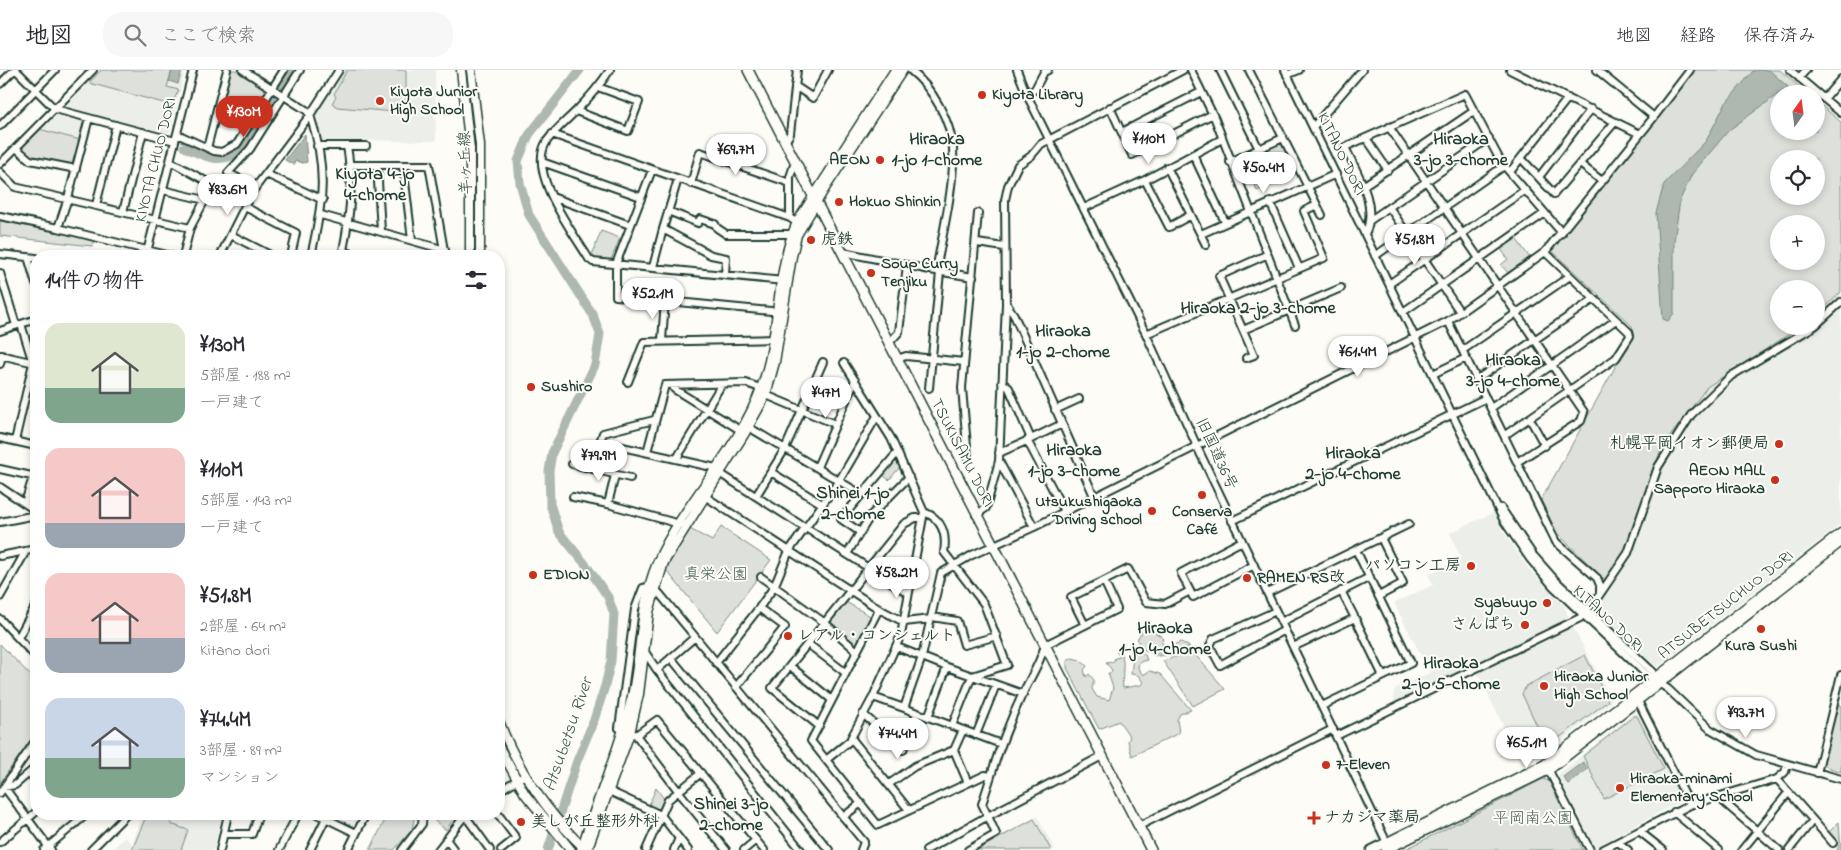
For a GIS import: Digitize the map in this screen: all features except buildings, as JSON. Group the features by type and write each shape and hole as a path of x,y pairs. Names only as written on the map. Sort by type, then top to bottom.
{"highway":[{"name":"TSUKISAMU DORI","path":"748,70 843,252 976,515 1151,850"}],"main road":[{"name":"羊ヶ丘線","path":"461,70 471,165 470,250"},
{"name":"羊ヶ丘線","path":"471,70 480,145 480,250"},
{"path":"584,849 630,733 632,693 642,618 658,562 718,470 765,391 776,339 792,234 796,222 815,199 863,125 895,70"},
{"path":"863,125 903,70"},
{"path":"785,281 794,247 796,222"},
{"name":"ATSUBETSUCHUO DORI","path":"1371,850 1388,848 1547,766 1638,701 1658,681 1778,580 1841,533"},
{"name":"ATSUBETSUCHUO DORI","path":"1547,766 1841,542"},
{"path":"584,849 609,791 630,733 645,652 651,589"},
{"path":"505,734 525,775 549,811 584,849"},
{"path":"505,759 516,780 546,821 569,847"}],"street":[{"path":"0,84 15,70 55,109 143,132 176,137 222,152 237,144 284,70"},
{"path":"0,126 55,70"},
{"path":"0,164 93,70"},
{"name":"KIYOTA CHUO DORI","path":"147,250 193,70"},
{"path":"207,148 227,70"},
{"path":"256,187 228,173 250,149 300,70"},
{"path":"223,250 256,187 310,115 339,70"},
{"path":"610,70 598,87 552,134 544,145 542,162 545,182 552,197 589,259 593,262 785,281"},
{"path":"785,142 790,134 797,70"},
{"path":"795,86 813,98 828,70"},
{"path":"910,70 932,95 944,119 952,142 952,171 938,271 929,388"},
{"name":"旧国道36号","path":"1017,70 1027,95 1146,334 1232,521 1333,729 1388,848"},
{"path":"1027,95 1036,88 1044,72 1048,70"},
{"path":"976,515 986,508 999,461 1006,303 1005,200 1008,186 1018,165 1031,156 1049,138 1183,70"},
{"path":"1190,70 1212,114 1295,325"},
{"path":"1220,70 1259,149"},
{"path":"1249,70 1322,215"},
{"path":"1286,73 1298,70"},
{"path":"1313,127 1362,70"},
{"path":"1510,70 1640,134"},
{"path":"1597,70 1654,117"},
{"path":"904,708 922,657 941,573 1448,321 1545,252 1690,70"},
{"path":"1790,70 1807,85"},
{"path":"1799,78 1806,70"},
{"path":"246,71 306,110 310,115 323,181 323,200 312,250"},
{"name":"KITANO DORI","path":"1286,73 1504,521 1530,559 1553,586 1653,672 1658,681 1700,720 1730,742 1756,755 1841,779"},
{"path":"1825,98 1841,79"},
{"path":"576,111 628,130 639,102 598,87"},
{"path":"1122,132 1202,92"},
{"path":"1365,234 1370,221 1368,199 1345,147 1465,94 1504,166 1562,233"},
{"path":"1510,172 1568,98"},
{"path":"1825,100 1841,113"},
{"path":"1110,107 1132,155 1212,114"},
{"path":"1538,176 1591,110"},
{"path":"1363,186 1474,111"},
{"path":"58,228 89,118"},
{"path":"1521,158 1554,194 1615,122"},
{"path":"96,205 116,125"},
{"path":"1389,127 1584,412 1581,421 1545,446 1517,462"},
{"path":"123,212 143,132"},
{"path":"552,134 796,222 790,183 791,170 795,162"},
{"path":"1230,162 1283,138"},
{"path":"1366,138 1388,170"},
{"path":"1370,221 1488,138"},
{"path":"1084,208 1145,180 1222,139"},
{"path":"317,146 366,146"},
{"path":"343,250 349,221 352,189 347,146"},
{"path":"16,148 30,160 76,169"},
{"path":"691,184 700,152 790,183"},
{"path":"1193,154 1225,222"},
{"path":"170,161 213,185 190,228 184,250"},
{"path":"542,162 641,197"},
{"path":"1580,164 1602,181"},
{"path":"350,165 429,165 444,250"},
{"path":"377,165 381,231"},
{"path":"403,165 412,240"},
{"path":"1375,256 1504,166"},
{"path":"1167,167 1206,245"},
{"path":"652,170 616,264 616,296 780,312"},
{"path":"0,172 15,187 190,228"},
{"path":"266,174 323,200"},
{"path":"1201,234 1336,174"},
{"path":"653,267 678,179"},
{"path":"1145,180 1169,226 1192,215"},
{"path":"163,190 205,200"},
{"path":"1389,284 1525,190"},
{"path":"552,197 630,225"},
{"path":"1270,202 1299,268"},
{"path":"1146,334 1324,258 1304,211 1317,205"},
{"path":"245,207 296,233 292,250"},
{"path":"1389,207 1460,312"},
{"path":"668,211 698,223 700,219 715,224 717,228 726,234 792,234"},
{"path":"968,458 962,388 977,243 978,212"},
{"path":"1403,312 1545,213"},
{"path":"320,215 349,221 412,240 437,250"},
{"path":"0,216 58,228 135,250"},
{"path":"663,229 711,255 726,258 725,275"},
{"path":"231,235 260,250"},
{"path":"977,243 1004,247"},
{"path":"843,252 973,276"},
{"path":"1505,435 1616,358 1630,336 1629,332 1545,252"},
{"path":"0,254 28,257 30,264"},
{"path":"1246,358 1254,355 1219,276 1266,255"},
{"path":"889,343 899,332 907,265"},
{"path":"0,273 18,325 30,352"},
{"path":"1462,350 1570,276"},
{"path":"1243,330 1341,288"},
{"path":"1476,380 1594,299"},
{"path":"662,340 665,300"},
{"path":"1825,317 1841,302"},
{"path":"1006,303 1014,315 1094,496"},
{"path":"1491,408 1616,320"},
{"path":"0,330 30,321"},
{"path":"1448,321 1556,542 1597,578 1600,585 1600,593"},
{"path":"1336,736 1580,618 1628,553 1658,467 1691,415 1731,376 1800,335"},
{"path":"628,382 644,342 662,340 776,339"},
{"path":"0,364 1,355 30,362"},
{"path":"897,359 906,356 932,357 964,362"},
{"path":"1433,374 1466,358"},
{"path":"756,496 785,449 823,362"},
{"path":"826,760 852,740 851,738 897,647 904,622 923,515 909,477 897,453 877,416 844,363"},
{"path":"817,467 855,380"},
{"path":"15,441 30,382"},
{"path":"1002,382 1009,388 1029,439 1064,511"},
{"path":"648,452 654,420 665,385 746,383 835,424"},
{"path":"677,458 722,384"},
{"path":"674,385 674,389 706,411 744,427 817,467 861,494"},
{"path":"1232,521 1486,398"},
{"path":"1055,410 1079,399"},
{"path":"716,663 774,587 789,551 839,481 877,416"},
{"path":"1530,419 1545,446"},
{"path":"654,420 603,433 600,442 677,458 718,470 908,593"},
{"path":"999,453 1062,424"},
{"path":"0,438 30,445"},
{"path":"860,532 840,520 897,453"},
{"path":"999,461 1034,527"},
{"path":"572,464 630,478"},
{"path":"0,469 30,476"},
{"path":"771,472 822,504"},
{"path":"608,504 615,475"},
{"path":"847,554 871,515 909,477"},
{"path":"0,487 30,506"},
{"path":"25,503 30,489"},
{"path":"702,494 879,609 904,622 932,618 957,621 964,646 997,636"},
{"path":"573,497 608,504 682,525"},
{"path":"819,726 772,688 904,524 923,515 934,516 942,526 946,537 944,552 984,604 1007,665 972,676"},
{"path":"0,522 30,516"},
{"path":"1267,593 1409,524"},
{"path":"1379,596 1403,583 1381,538"},
{"path":"1242,541 1181,573 1193,597 1254,565"},
{"path":"0,556 30,550"},
{"path":"1322,706 1410,663 1356,550"},
{"path":"0,597 26,551"},
{"path":"1085,625 1071,597 1128,569 1146,602 1165,604 1190,591"},
{"path":"761,577 825,623 857,651"},
{"path":"1281,622 1370,577"},
{"path":"968,850 996,834 982,804 1001,744 1023,694 1035,674 1045,645 1117,609 1104,581"},
{"path":"651,589 695,637 864,842 861,850"},
{"path":"1341,591 1383,676"},
{"path":"736,687 785,627 759,608"},
{"path":"879,609 811,741 878,825 968,783 985,776 991,776"},
{"path":"1276,611 1213,640 1210,646 1220,665 1285,630"},
{"path":"18,638 30,616"},
{"path":"1293,647 1355,618"},
{"path":"0,619 30,651"},
{"path":"656,670 695,637"},
{"path":"808,644 846,673"},
{"path":"897,647 1023,694"},
{"path":"645,652 656,670 801,850"},
{"path":"671,658 829,850"},
{"path":"790,666 832,700"},
{"path":"928,717 947,667"},
{"path":"1818,772 1840,686 1841,675"},
{"path":"952,726 972,676"},
{"path":"976,735 996,685"},
{"path":"873,697 1001,744"},
{"path":"1638,701 1690,805"},
{"path":"863,714 903,750 917,713"},
{"path":"726,850 630,733 657,720 764,850"},
{"path":"1138,826 1333,729"},
{"path":"889,784 915,766 954,750 963,730"},
{"path":"852,740 909,810"},
{"path":"2,790 30,749"},
{"path":"954,750 968,783"},
{"path":"926,850 1102,756"},
{"path":"1602,850 1690,805 1776,779 1785,772 1787,765"},
{"path":"1547,766 1590,850"},
{"path":"2,790 15,785 30,772"},
{"path":"646,850 668,800 701,773"},
{"path":"505,787 525,775"},
{"path":"1776,779 1833,843"},
{"path":"2,790 27,819 47,849 80,820"},
{"path":"609,791 661,816 688,850"},
{"path":"1742,850 1788,793"},
{"path":"1718,797 1779,850"},
{"path":"843,817 861,803"},
{"path":"1674,812 1719,850"},
{"path":"0,842 30,817"},
{"path":"91,850 121,820"},
{"path":"220,850 227,820"},
{"path":"224,834 252,834 257,820"},
{"path":"280,850 295,820"},
{"path":"310,850 325,820"},
{"path":"334,820 356,833"},
{"path":"348,850 363,820"},
{"path":"402,850 422,824 422,820"},
{"path":"438,850 460,820"},
{"path":"469,820 490,850"},
{"path":"502,820 516,838 502,850"},
{"path":"1789,850 1812,820"},
{"path":"1639,831 1663,850"},
{"path":"674,850 679,838"},
{"path":"446,839 454,850"},
{"path":"744,850 756,840"},
{"path":"1618,842 1628,850"}],"shaded area":[{"path":"98,70 185,70 170,131 166,133 65,108 64,104"},
{"path":"172,70 182,70 178,84 169,81"},
{"name":"Kiyota Junior High School","path":"345,70 435,70 436,141 322,140 316,115"},
{"path":"1754,70 1769,70 1786,85 1770,85 1770,100 1729,130 1692,174 1680,200 1674,241 1674,313 1668,321 1663,319 1656,213 1664,184 1706,141 1725,104"},
{"path":"56,114 83,121 80,140 39,129"},
{"path":"305,134 307,162 295,161 294,165 285,160"},
{"path":"1841,292 1841,524 1657,667 1586,604 1624,552 1662,447 1707,386 1788,335 1825,335 1825,307"},
{"path":"1494,512 1504,533 1528,568 1565,607 1568,617 1565,621 1395,703 1393,694 1396,688 1430,673 1394,603 1433,585 1428,575 1461,558 1450,533"},
{"name":"Hiraoka Junior High School","path":"1572,625 1612,701 1555,746 1522,765 1477,671"},
{"name":"Hiraoka-minami Elementary School","path":"1635,712 1638,714 1682,800 1594,848 1590,846 1558,775"},
{"path":"1583,762 1588,769 1568,784 1563,777"},
{"path":"1037,816 1055,850 974,850"},
{"path":"141,820 221,820 214,850 112,850 125,837 132,844"}],"green space":[{"path":"101,70 172,70 167,87 179,90 171,105 89,83"},
{"path":"230,70 236,70 267,91 248,121 232,111 221,107"},
{"path":"347,70 406,70 406,113 337,107 332,103 336,97 334,94"},
{"path":"1694,70 1780,70 1798,85 1770,85 1770,140 1825,140 1825,109 1841,122 1841,292 1825,307 1825,280 1770,280 1770,335 1788,335 1707,387 1662,447 1624,552 1605,580 1557,533 1541,500 1633,335 1632,326 1551,250"},
{"path":"39,129 80,140 72,166 31,158 22,148"},
{"path":"1278,142 1285,146 1298,173 1257,191 1245,157"},
{"path":"0,221 57,231 94,241 92,246 0,236"},
{"path":"601,231 620,238 611,260 596,259 592,255"},
{"path":"1515,237 1530,258 1509,274 1501,265 1508,259 1500,248"},
{"path":"896,459 901,466 889,480 882,474"},
{"name":"真栄公園","path":"721,527 771,560 717,632 666,570 688,528 712,541"},
{"path":"846,602 872,617 856,644 830,625 829,622"},
{"path":"1147,624 1149,625 1148,628 1161,636 1163,640 1161,642 1164,644 1156,656 1136,645 1139,641 1137,639"},
{"path":"1181,642 1190,647 1170,655 1158,656 1165,645 1168,647"},
{"path":"0,644 30,675 30,740 0,783"},
{"path":"1134,648 1145,655 1147,660 1139,662 1138,668 1143,675 1150,671 1160,674 1191,710 1180,714 1177,720 1179,733 1132,756 1128,741 1130,737 1119,721 1099,729 1067,668 1067,661 1072,658 1080,660 1087,666 1084,670 1086,677 1089,674 1094,680 1092,689 1097,697 1109,700 1113,688 1108,673 1111,673 1112,670 1106,663 1113,662 1115,658 1120,657 1117,653 1118,649 1121,652 1123,661 1123,688 1141,685 1143,682 1138,675 1131,674"},
{"path":"1192,651 1225,689 1193,706 1163,661"},
{"path":"1585,655 1608,701 1547,747 1522,694 1526,686"},
{"path":"1837,703 1841,706 1841,772 1822,765"},
{"path":"1634,716 1637,716 1664,769 1604,799 1583,756"},
{"name":"平岡南公園","path":"1543,779 1549,781 1583,850 1404,850"},
{"path":"656,788 665,800 658,812 648,807"},
{"path":"1034,819 1051,850 977,850"},
{"path":"144,820 172,820 171,824 188,830 181,850 132,850"},
{"path":"385,820 414,820 412,830 394,850 370,850"},
{"path":"434,820 453,820 446,830"},
{"path":"1839,822 1841,850 1837,850 1839,846 1828,833"}],"waterway":[{"path":"184,147 210,158 230,157 237,153 291,70"},
{"name":"Atsubetsu River","path":"548,850 577,761 594,720 605,686 611,661 614,614 608,597 586,565 559,532 550,504 549,471 552,453 595,365 600,334 593,315 529,215 520,183 518,161 529,135 580,70"}],"place":[{"name":"Kiyota Library","path":"982,95"},
{"name":"Kiyota Junior High School","path":"380,101"},
{"name":"AEON","path":"880,160"},
{"name":"Hokuo Shinkin","path":"839,202"},
{"name":"虎鉄","path":"811,240"},
{"name":"Soup Curry Tenjiku","path":"871,273"},
{"name":"Sushiro","path":"531,387"},
{"name":"札幌平岡イオン郵便局","path":"1779,444"},
{"name":"AEON MALL Sapporo Hiraoka","path":"1775,480"},
{"name":"Conserva Café","path":"1202,495"},
{"name":"Utsukushigaoka Driving school","path":"1152,511"},
{"name":"パソコン工房","path":"1471,566"},
{"name":"EDION","path":"533,575"},
{"name":"RAMEN RS改","path":"1247,578"},
{"name":"Syabuyo","path":"1547,603"},
{"name":"さんぱち","path":"1525,625"},
{"name":"Kura Sushi","path":"1761,629"},
{"name":"レアル・コンシェルト","path":"788,636"},
{"name":"Hiraoka Junior High School","path":"1544,686"},
{"name":"7-Eleven","path":"1326,765"},
{"name":"Hiraoka-minami Elementary School","path":"1620,788"},
{"name":"ナカジマ薬局","path":"1314,818"},
{"name":"美しが丘整形外科","path":"521,822"}],"district":[{"name":"Hiraoka 1-jo 1-chome","path":"937,150"},
{"name":"Hiraoka 3-jo 3-chome","path":"1461,150"},
{"name":"Kiyota 4-jo 4-chome","path":"375,185"},
{"name":"Hiraoka 2-jo 3-chome","path":"1258,309"},
{"name":"Hiraoka 1-jo 2-chome","path":"1063,342"},
{"name":"Hiraoka 3-jo 4-chome","path":"1513,371"},
{"name":"Hiraoka 1-jo 3-chome","path":"1074,461"},
{"name":"Hiraoka 2-jo 4-chome","path":"1353,464"},
{"name":"Shinei 1-jo 2-chome","path":"853,504"},
{"name":"Hiraoka 1-jo 4-chome","path":"1165,639"},
{"name":"Hiraoka 2-jo 5-chome","path":"1451,674"},
{"name":"Shinei 3-jo 2-chome","path":"731,815"}]}
